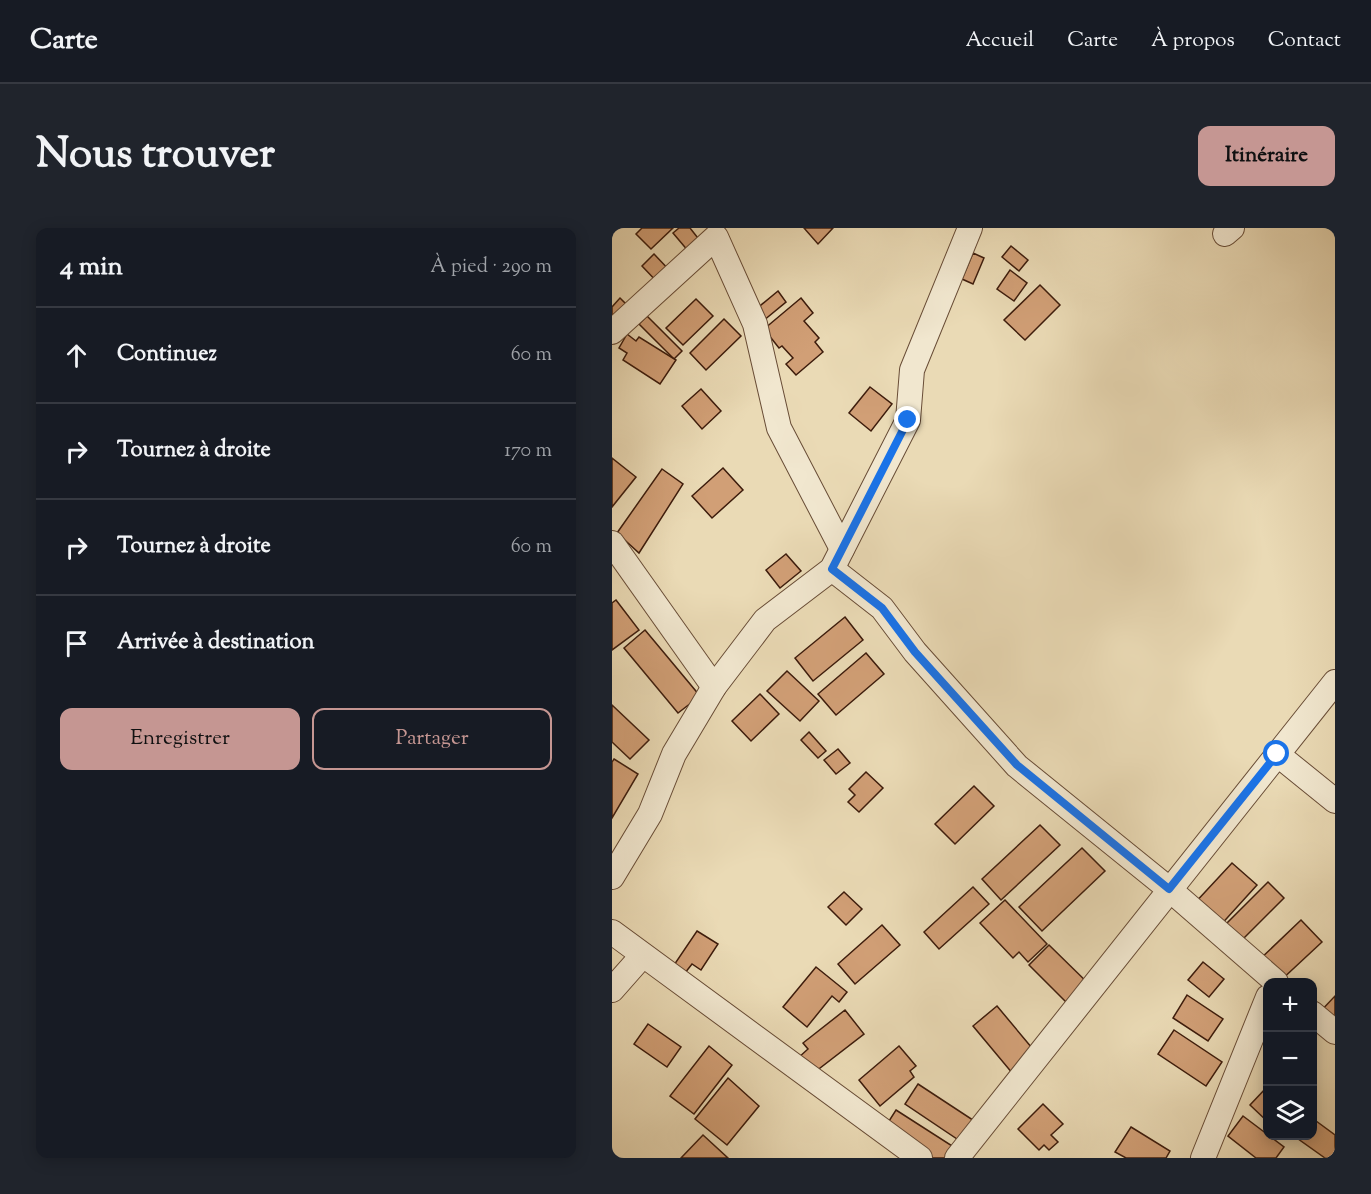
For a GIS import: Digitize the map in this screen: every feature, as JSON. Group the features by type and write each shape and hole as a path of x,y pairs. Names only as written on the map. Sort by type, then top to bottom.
{"street":[{"path":"612,877 650,814 674,754 714,687 765,620 837,559 908,420 912,370 970,228"},
{"path":"612,332 721,233 755,324 779,428 837,559 882,608 915,652 1017,765 1169,889 1264,978"},
{"path":"612,543 714,687"},
{"path":"957,1158 1335,681"},
{"path":"1277,754 1335,801"},
{"path":"612,932 920,1158"},
{"path":"612,990 642,956"},
{"path":"1203,1158 1263,1011"},
{"path":"1317,1017 1335,1032"}],"building":[{"path":"642,228 673,228 651,249 636,234"},
{"path":"679,228 690,228 701,242 689,252 673,233"},
{"path":"804,228 833,228 818,244"},
{"path":"1011,246 1028,260 1019,271 1002,257"},
{"path":"973,253 984,258 973,284 962,279"},
{"path":"654,254 672,273 660,285 642,266"},
{"path":"1010,270 1027,283 1014,301 997,289"},
{"path":"1040,285 1060,305 1025,340 1004,320"},
{"path":"778,291 786,302 763,321 755,310"},
{"path":"620,298 633,311 612,326 612,307"},
{"path":"801,298 813,313 804,321 819,338 815,342 823,352 796,375 786,364 793,358 782,346 779,348 764,329"},
{"path":"696,299 713,316 683,345 666,328"},
{"path":"647,316 682,351 674,359 639,324"},
{"path":"724,319 741,336 706,370 690,353"},
{"path":"627,334 636,341 639,337 676,360 660,384 623,360 627,353 619,348"},
{"path":"870,387 892,404 871,431 849,413"},
{"path":"701,389 721,411 702,429 682,406"},
{"path":"612,458 636,477 612,507"},
{"path":"723,468 743,490 712,518 692,496"},
{"path":"662,469 683,484 639,553 617,533"},
{"path":"786,554 801,571 780,588 766,570"},
{"path":"616,600 639,630 612,650 612,603"},
{"path":"845,617 863,640 813,681 795,658"},
{"path":"645,630 700,696 678,713 624,648"},
{"path":"866,653 884,674 836,715 818,694"},
{"path":"787,671 819,701 800,721 767,691"},
{"path":"760,694 779,714 751,741 732,721"},
{"path":"612,705 649,740 630,759 612,742"},
{"path":"809,732 826,751 818,758 801,740"},
{"path":"838,749 850,763 836,774 824,760"},
{"path":"614,759 638,774 612,818 612,762"},
{"path":"866,772 883,788 859,812 848,802 855,795 849,789"},
{"path":"974,786 994,806 955,844 935,824"},
{"path":"1040,825 1060,845 1001,900 982,879"},
{"path":"1082,848 1105,871 1042,931 1019,907"},
{"path":"1232,863 1257,885 1218,928 1193,905"},
{"path":"1268,882 1284,898 1237,945 1221,929"},
{"path":"973,887 989,904 939,949 924,932"},
{"path":"844,892 862,909 846,925 828,907"},
{"path":"1005,900 1047,944 1028,962 1019,952 1013,958 980,923"},
{"path":"1301,920 1322,942 1283,978 1275,978 1257,962"},
{"path":"882,925 900,945 855,984 838,964"},
{"path":"697,931 718,944 701,970 692,964 685,973 674,965"},
{"path":"1049,945 1095,990 1075,1011 1029,965"},
{"path":"1203,962 1224,979 1209,997 1188,980"},
{"path":"816,967 847,992 839,1002 832,996 807,1027 783,1007"},
{"path":"1187,995 1223,1019 1208,1041 1173,1018"},
{"path":"1335,996 1335,1027 1319,1013"},
{"path":"997,1006 1037,1054 1013,1074 973,1026"},
{"path":"845,1010 864,1034 811,1075 798,1058 808,1049 803,1043"},
{"path":"648,1024 681,1047 667,1067 634,1044"},
{"path":"1174,1030 1222,1062 1206,1086 1158,1054"},
{"path":"709,1046 732,1065 694,1114 670,1096"},
{"path":"899,1046 916,1066 910,1071 914,1077 880,1106 859,1080"},
{"path":"728,1078 759,1106 727,1145 695,1119"},
{"path":"918,1084 979,1124 966,1145 905,1104"},
{"path":"1263,1091 1263,1117 1250,1105"},
{"path":"1043,1104 1063,1124 1051,1135 1058,1142 1049,1150 1044,1145 1039,1150 1018,1129"},
{"path":"896,1110 960,1151 956,1158 922,1158 882,1132"},
{"path":"1243,1116 1263,1131 1263,1140 1275,1140 1284,1147 1276,1158 1256,1158 1228,1136"},
{"path":"1317,1122 1335,1135 1335,1158 1325,1158 1300,1140 1317,1140"},
{"path":"1131,1127 1170,1151 1166,1158 1126,1158 1115,1152"},
{"path":"703,1135 728,1158 681,1158"}],"route":[{"path":"908,420 832,569 882,608 915,652 1017,765 1169,889 1277,754"}]}
